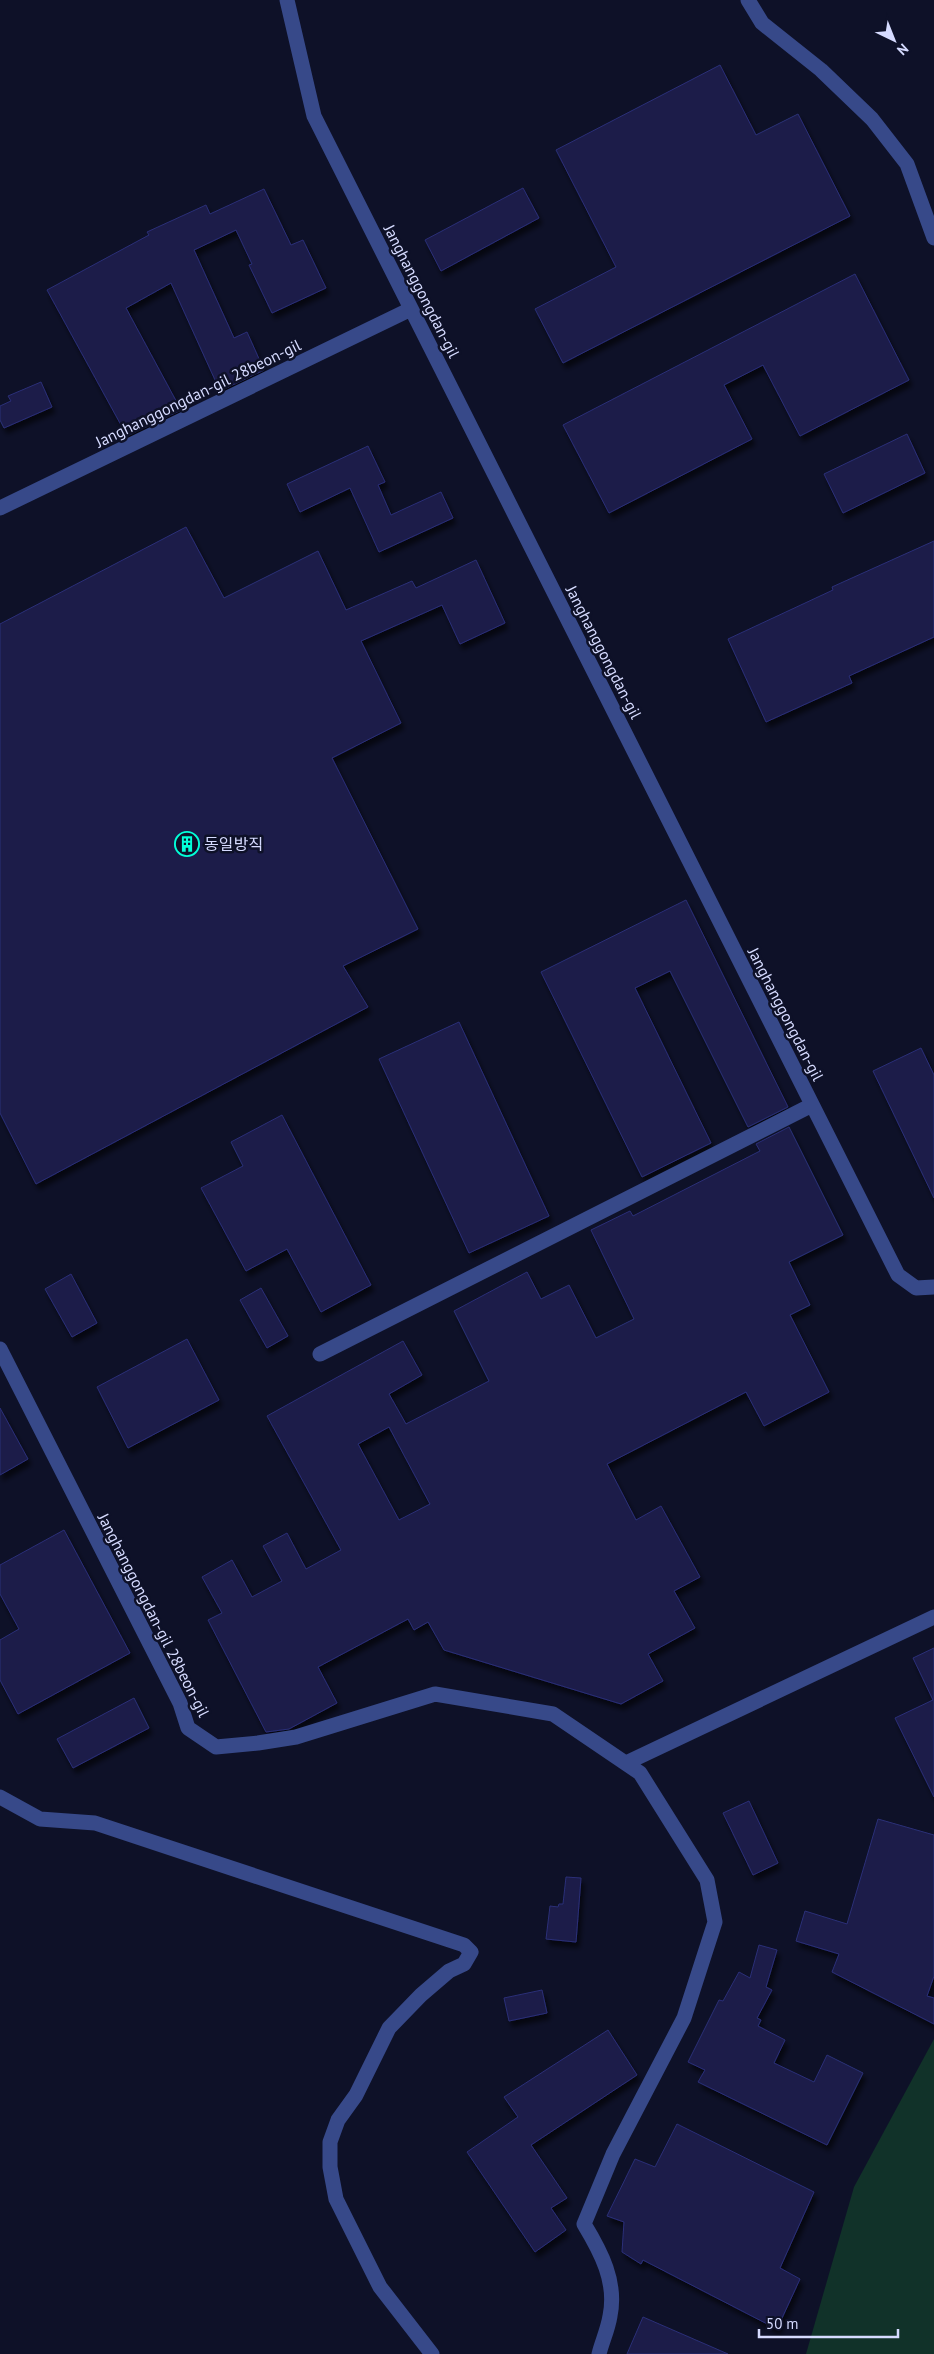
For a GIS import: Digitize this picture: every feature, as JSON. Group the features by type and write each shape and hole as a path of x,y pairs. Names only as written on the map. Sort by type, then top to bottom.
{"street":[{"name":"Janghanggongdan-gil","path":"287,0 314,116 898,1275 916,1288 934,1287"},
{"path":"748,0 762,23 821,70 872,119 907,164 934,238"},
{"name":"Janghanggongdan-gil 28beon-gil","path":"0,508 412,309"},
{"path":"320,1354 812,1105"},
{"name":"Janghanggongdan-gil 28beon-gil","path":"0,1348 180,1703 188,1728 216,1747 258,1744 296,1737 435,1694 553,1714 640,1773 708,1880 715,1922 684,2018 613,2154 584,2224 601,2253 610,2279 611,2316 598,2354"},
{"path":"626,1764 934,1616"},
{"path":"0,1797 40,1819 95,1823 464,1945 470,1952 464,1964 449,1971 421,1995 389,2028 356,2095 338,2120 330,2142 330,2167 336,2199 380,2287 432,2354"}],"green space":[{"path":"934,2039 934,2354 806,2354 854,2187"}],"building":[{"path":"720,65 756,135 798,114 850,216 563,363 535,309 616,267 556,150"},
{"path":"523,188 539,218 441,271 425,240"},
{"path":"264,189 291,245 303,240 326,288 272,313 249,265 252,264 236,230 194,250 234,338 247,332 264,370 220,391 171,283 126,308 181,410 127,436 47,290 149,235 147,232 206,205 210,214"},
{"path":"855,274 909,380 800,436 763,365 724,385 752,439 609,513 563,425"},
{"path":"41,382 52,407 4,428 0,420 0,406 11,401 8,396"},
{"path":"907,434 925,473 843,513 824,474"},
{"path":"368,446 385,482 378,485 391,515 441,492 453,518 379,552 350,488 300,512 287,484"},
{"name":"동일방직","path":"186,527 224,598 318,551 346,610 412,581 416,588 476,560 505,623 460,644 442,605 361,641 401,723 332,758 418,929 343,966 368,1007 36,1184 0,1113 0,624"},
{"path":"934,541 934,637 849,676 852,683 766,722 728,639 833,590 832,587"},
{"path":"686,900 788,1107 748,1127 670,971 635,988 711,1143 642,1177 541,972"},
{"path":"459,1022 549,1216 469,1253 379,1059"},
{"path":"921,1048 934,1075 934,1198 873,1071"},
{"path":"282,1115 371,1285 321,1312 287,1249 246,1271 201,1188 243,1166 231,1142"},
{"path":"789,1127 843,1235 789,1262 810,1305 790,1315 829,1392 764,1426 746,1392 607,1464 636,1520 661,1506 700,1577 674,1591 695,1628 648,1654 663,1681 621,1704 444,1650 428,1622 414,1630 408,1619 318,1667 337,1703 289,1729 266,1732 208,1620 222,1613 202,1577 232,1560 252,1597 282,1581 263,1546 287,1533 306,1569 341,1550 267,1416 403,1341 422,1375 389,1394 406,1424 489,1381 454,1311 527,1272 541,1299 569,1285 596,1338 634,1319 591,1230 630,1211 633,1216 760,1151 756,1144","holes":["389,1427 430,1504 399,1520 358,1444"]},
{"path":"71,1274 97,1323 72,1337 45,1289"},
{"path":"261,1288 288,1336 267,1348 240,1300"},
{"path":"187,1339 219,1400 128,1448 97,1387"},
{"path":"0,1408 28,1459 0,1475"},
{"path":"64,1530 130,1653 18,1714 0,1680 0,1640 19,1629 0,1594 0,1565"},
{"path":"934,1648 934,1797 895,1718 933,1700 913,1658"},
{"path":"134,1698 149,1728 73,1768 57,1739"},
{"path":"749,1801 778,1863 753,1875 723,1813"},
{"path":"878,1819 934,1835 934,1976 927,1996 934,1998 934,2024 832,1972 839,1954 796,1941 805,1911 847,1924"},
{"path":"566,1877 581,1878 576,1942 546,1939 550,1906 558,1907 559,1904 563,1904"},
{"path":"759,1945 777,1950 766,1987 772,1990 757,2018 761,2020 758,2026 785,2040 774,2063 814,2082 827,2055 863,2073 827,2145 698,2082 705,2070 688,2062 719,2000 723,2001 739,1972 750,1978"},
{"path":"542,1990 547,2013 509,2021 504,1998"},
{"path":"608,2030 637,2075 531,2145 567,2198 551,2208 566,2230 535,2252 467,2152 518,2117 504,2097"},
{"path":"677,2124 814,2192 780,2268 800,2279 777,2329 643,2260 641,2264 622,2252 624,2222 607,2216 635,2159 655,2167"},
{"path":"643,2317 728,2354 627,2354"}],"place":[{"name":"동일방직","path":"187,844"}]}
